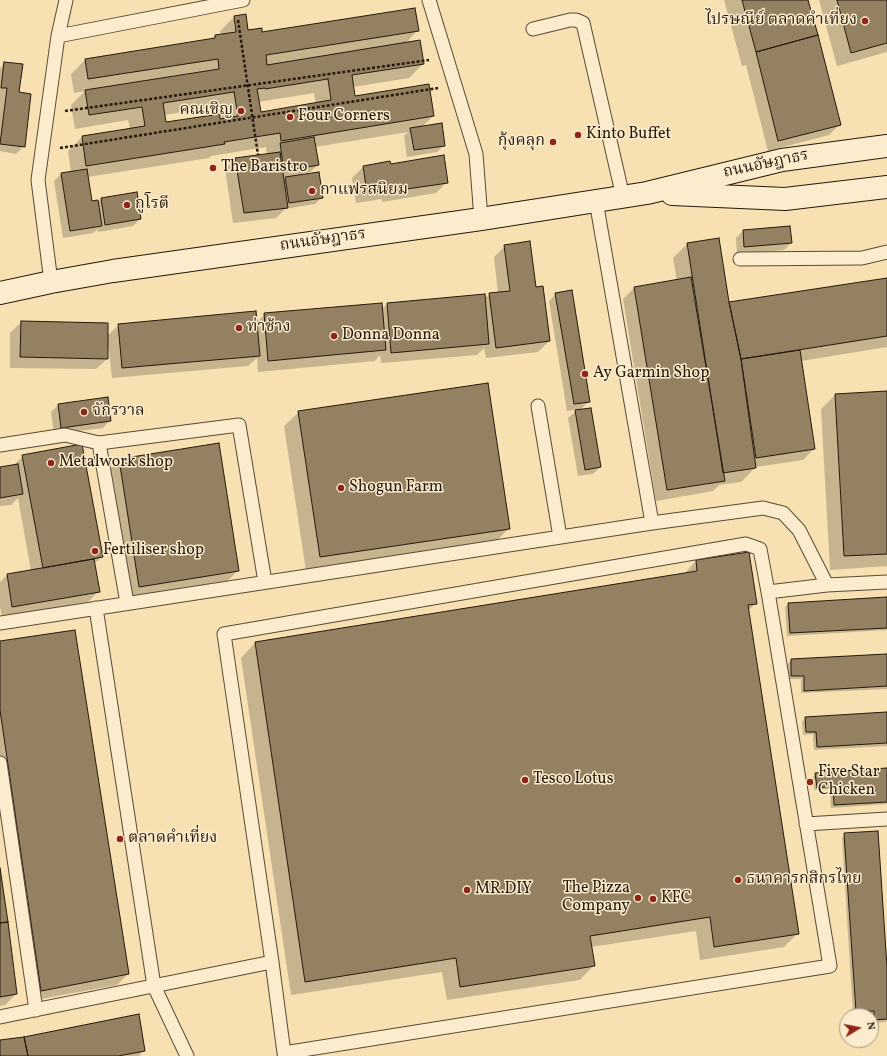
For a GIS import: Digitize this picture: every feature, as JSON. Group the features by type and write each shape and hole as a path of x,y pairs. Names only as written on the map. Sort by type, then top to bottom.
{"street":[{"name":"ถนนอัษฎาธร","path":"0,293 51,282 186,260 647,193 782,160 887,146"},
{"name":"ถนนอัษฎาธร","path":"647,193 785,199 887,187"}],"lane":[{"path":"51,282 38,180 58,36 66,0"},
{"path":"429,0 476,154 481,218"},
{"path":"58,36 239,1"},
{"path":"533,29 570,20 576,20 583,23 622,197"},
{"path":"596,201 652,523"},
{"path":"740,259 862,258 887,252"},
{"path":"538,406 560,537"},
{"path":"0,445 65,435 99,443 239,425 265,582"},
{"path":"99,443 128,603"},
{"path":"0,623 652,523 762,508 782,513 799,530 827,585"},
{"path":"746,544 760,550 806,824 830,966 284,1053 224,634 746,544"},
{"path":"768,592 827,585 887,582"},
{"path":"96,608 154,986 187,1056"},
{"path":"0,763 36,1010"},
{"path":"806,824 887,818"},
{"path":"0,1017 272,962"}],"path":[{"path":"239,1 252,118 258,155"},
{"path":"47,113 446,58"},
{"path":"42,151 455,86"}],"building":[{"path":"742,0 808,0 818,35 756,52"},
{"name":"ไปรษณีย์ ตลาดคำเที่ยง","path":"837,0 887,0 887,43 851,53"},
{"path":"415,8 419,31 266,55 267,65 420,40 424,64 352,75 355,96 429,84 434,116 281,141 280,133 224,142 225,144 86,166 82,136 145,126 142,107 89,115 85,90 219,69 218,59 88,79 85,59 215,38 215,35 236,32 234,16 246,14 248,30 262,28 262,32","holes":["328,79 331,100 261,112 257,89","234,92 238,116 220,119 220,114 166,122 163,103"]},
{"path":"818,35 841,125 778,141 756,52"},
{"path":"4,62 23,64 19,92 31,94 25,147 0,144 7,88 1,88"},
{"path":"442,123 445,146 414,150 410,128"},
{"path":"314,137 319,165 284,171 280,143"},
{"path":"280,152 288,208 244,213 235,158"},
{"path":"444,155 448,183 393,191 393,189 367,193 363,166 390,161 391,164"},
{"path":"87,169 92,201 98,200 102,226 70,231 61,173"},
{"path":"319,172 323,198 289,203 285,177"},
{"path":"137,192 141,219 105,225 101,198"},
{"path":"790,226 792,243 744,247 743,230"},
{"path":"719,238 729,302 741,359 756,468 723,473 687,243"},
{"path":"530,241 536,287 543,286 550,341 496,348 489,293 510,291 504,245"},
{"path":"691,277 725,481 667,490 634,287"},
{"path":"887,278 887,336 741,359 729,302"},
{"path":"572,290 590,402 574,404 555,293"},
{"path":"485,294 489,344 391,353 387,303"},
{"path":"382,303 386,350 268,361 264,313"},
{"path":"256,311 260,356 122,368 118,324"},
{"path":"21,321 108,323 108,359 20,357"},
{"path":"800,350 815,449 756,458 741,359"},
{"path":"488,383 510,529 320,557 298,411"},
{"path":"887,391 887,554 844,556 835,394"},
{"name":"จักรวาล","path":"108,397 111,421 61,428 58,404"},
{"path":"591,408 601,467 585,470 575,410"},
{"path":"219,443 239,571 139,587 119,459"},
{"path":"82,444 103,557 43,568 22,455"},
{"path":"18,464 23,494 0,498 0,467"},
{"name":"Tesco Lotus","path":"749,552 757,604 748,605 799,934 714,947 710,917 590,936 595,966 460,987 456,958 305,982 255,642 697,571 696,560"},
{"path":"94,559 100,592 12,607 7,574"},
{"path":"887,597 887,628 790,633 788,603"},
{"path":"75,630 129,974 41,991 0,710 0,641"},
{"path":"887,654 887,686 804,691 804,676 791,676 791,659"},
{"path":"887,712 887,743 817,747 816,732 806,732 805,717"},
{"path":"887,768 887,802 834,805 833,786 817,788 815,773"},
{"path":"878,831 887,967 887,1019 879,1020 879,1008 856,1008 844,833"},
{"path":"0,868 8,922 0,923"},
{"path":"8,922 17,994 0,997 0,923"},
{"path":"139,1014 145,1051 118,1056 28,1056 24,1037"},
{"path":"24,1037 28,1056 0,1056 0,1040"}],"place":[{"name":"ไปรษณีย์ ตลาดคำเที่ยง","path":"865,21"},
{"name":"คณเชิญ","path":"241,111"},
{"name":"Four Corners","path":"290,117"},
{"name":"Kinto Buffet","path":"578,135"},
{"name":"กุ้งคลุก","path":"553,142"},
{"name":"The Baristro","path":"213,168"},
{"name":"กาแฟรสนิยม","path":"312,191"},
{"name":"กูโรตี","path":"127,205"},
{"name":"ท่าช้าง","path":"239,328"},
{"name":"Donna Donna","path":"334,336"},
{"name":"Ay Garmin Shop","path":"585,374"},
{"name":"จักรวาล","path":"84,412"},
{"name":"Metalwork shop","path":"51,463"},
{"name":"Shogun Farm","path":"341,488"},
{"name":"Fertiliser shop","path":"95,551"},
{"name":"Tesco Lotus","path":"525,780"},
{"name":"Five Star Chicken","path":"810,782"},
{"name":"ตลาดคำเที่ยง","path":"120,839"},
{"name":"ธนาคารกสิกรไทย","path":"738,880"},
{"name":"MR.DIY","path":"467,890"},
{"name":"The Pizza Company","path":"638,898"},
{"name":"KFC","path":"653,899"}]}
